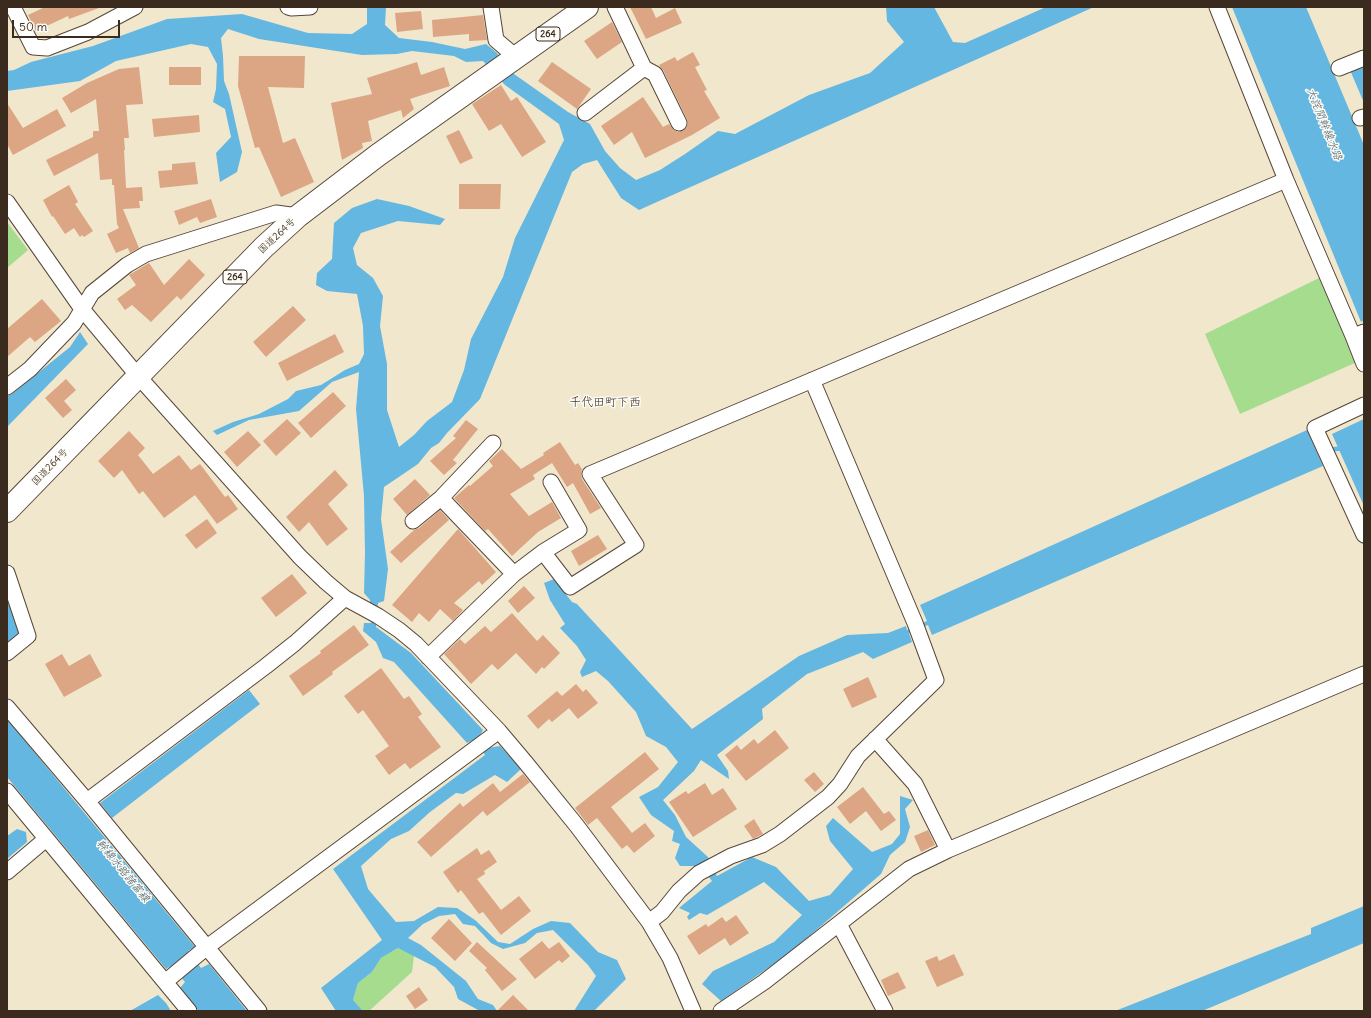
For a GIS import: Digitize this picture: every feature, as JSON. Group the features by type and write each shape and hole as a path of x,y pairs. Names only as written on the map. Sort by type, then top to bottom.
{"highway":[{"name":"国道264号","path":"7,511 264,247 298,216 378,155 587,7"}],"street":[{"path":"13,7 34,47 47,48 88,32 135,7"},
{"path":"288,7 310,7"},
{"path":"491,7 496,40 512,59"},
{"path":"615,7 644,68 655,74 679,123"},
{"path":"1217,7 1286,180 1358,334 1364,364"},
{"path":"1340,68 1364,58"},
{"path":"585,113 644,68"},
{"path":"543,552 570,587 636,545 590,474 1286,180"},
{"path":"7,202 82,308 138,376 300,557 345,598 374,613 399,630 428,657 499,731 577,826 649,922 670,958 693,1011"},
{"path":"7,387 30,369 74,323 92,293 127,265 146,254 276,213 298,216"},
{"path":"649,922 662,912 679,891 699,873 713,864 762,844 780,834 828,797 840,784 858,756 936,680 917,628 812,380"},
{"path":"1364,405 1315,428 1364,535"},
{"path":"413,521 441,498 493,443"},
{"path":"428,657 514,574 543,552 579,530 551,482"},
{"path":"441,498 514,574"},
{"path":"7,573 28,636 7,653"},
{"path":"87,801 266,666 295,643 345,598"},
{"path":"721,1011 764,982 909,869 948,850 1364,674"},
{"path":"7,707 87,801 201,952 259,1011"},
{"path":"170,978 201,952 499,731"},
{"path":"875,739 915,784 948,850"},
{"path":"7,791 46,839 170,978 189,1011"},
{"path":"7,872 46,839"},
{"path":"839,924 885,1011"}],"green space":[{"path":"7,222 28,250 7,268"},
{"path":"1323,276 1357,362 1240,414 1205,334"},
{"path":"398,948 414,955 412,972 369,1011 363,1011 353,1000 358,983 372,972 381,958"}],"water":[{"path":"367,7 386,7 385,25 399,38 432,42 465,49 486,44 497,53 514,74 568,112 590,124 605,151 620,168 636,180 660,170 718,131 735,134 809,95 870,73 904,42 887,21 886,7 934,7 953,42 965,43 1046,7 1094,7 639,210 621,198 597,160 583,164 572,172 480,399 439,443 431,448 418,464 384,487 381,519 388,569 384,601 378,603 376,627 411,653 483,730 479,737 487,748 500,746 521,769 507,782 495,775 463,794 456,793 430,812 409,831 391,839 361,866 368,889 396,922 414,921 438,907 457,908 475,920 498,942 510,944 533,929 551,921 570,923 598,952 617,960 626,979 594,1011 574,1011 596,976 588,965 553,930 537,933 525,943 503,949 491,943 475,926 463,924 455,914 439,916 423,924 408,938 421,945 466,981 478,999 493,1005 497,1011 480,1011 458,999 454,987 435,967 398,948 381,958 372,972 358,983 353,1000 363,1011 336,1011 321,988 382,940 333,869 485,755 474,740 467,743 394,662 383,658 376,642 363,631 364,623 371,623 370,600 364,593 364,496 356,409 359,372 332,382 299,411 249,420 217,435 213,431 233,422 259,414 288,399 296,391 321,385 345,370 359,364 364,354 363,326 357,294 327,291 316,285 317,273 332,259 334,223 352,208 377,199 409,206 445,219 440,225 398,221 361,233 353,248 357,265 373,278 383,296 380,326 387,364 387,410 399,447 414,435 427,421 452,402 464,370 471,339 503,277 515,238 564,140 559,124 505,85 483,61 466,62 454,56 412,51 397,54 362,55 259,39 228,29 221,38 224,81 229,94 242,152 237,172 220,182 216,153 231,137 225,109 213,102 216,89 217,64 208,47 191,44 116,61 80,81 7,91 7,71 14,70 31,62 93,46 167,19 242,14 308,33 352,34 367,24"},
{"name":"大詫間幹線水路","path":"1232,7 1306,7 1364,145 1364,320 1361,322"},
{"path":"1364,65 1364,103 1350,70"},
{"path":"80,332 88,344 7,427 7,396 12,394 70,347"},
{"path":"1364,419 1364,506 1332,434"},
{"path":"1307,430 1323,466 932,635 928,625 909,633 912,642 873,659 863,652 807,674 762,709 763,719 717,755 728,771 729,779 701,760 694,771 663,800 675,815 686,837 708,857 717,876 752,857 776,867 809,901 830,895 853,869 830,841 826,826 833,818 872,852 892,844 900,834 900,796 913,800 905,809 910,827 905,842 890,855 881,874 791,952 721,1001 702,984 713,971 774,942 802,915 764,882 707,915 700,913 689,920 687,917 690,913 679,908 712,881 700,866 680,866 675,858 680,844 672,841 674,831 651,815 639,797 658,787 678,762 666,747 646,736 636,712 608,681 596,671 582,677 580,672 586,660 577,646 560,628 565,624 550,600 544,583 554,579 572,602 577,604 692,729 799,656 847,635 888,633 906,626 907,630 927,621 920,605"},
{"path":"7,593 20,633 7,643"},
{"path":"249,690 260,704 112,818 100,803"},
{"name":"幹線水路諸富線","path":"7,719 195,947 188,951 201,968 209,964 247,1011 199,1011 180,988 185,982 171,966 166,969 7,777"},
{"path":"17,829 26,832 27,842 7,859 7,836"},
{"path":"1364,906 1364,943 1202,1011 1115,1011 1311,934 1311,928"},
{"path":"158,995 171,1011 130,1011"}],"building":[{"path":"45,7 99,8 69,19 68,16 36,31 28,15"},
{"path":"630,7 651,7 656,18 675,8 682,23 646,39"},
{"path":"421,11 423,29 397,32 395,13"},
{"path":"483,15 487,40 469,41 469,34 433,37 432,20"},
{"path":"612,22 622,42 597,59 584,41"},
{"path":"693,52 700,65 695,67 707,90 704,91 720,118 692,135 645,158 632,132 614,145 601,126 643,97 663,127 669,124 678,132 683,131 686,128 688,124 687,119 663,70 659,65 675,57 677,61"},
{"path":"239,56 305,56 304,88 268,87 283,143 295,138 314,182 281,197 259,147 255,148 238,86"},
{"path":"417,62 421,75 444,67 450,86 410,99 414,109 403,118 401,110 368,121 372,141 362,143 363,148 342,160 331,103 372,94 367,78"},
{"path":"552,62 591,89 577,109 538,81"},
{"path":"139,67 143,104 126,105 129,138 124,138 124,150 126,188 142,187 143,201 139,201 140,208 123,209 139,248 130,253 128,248 116,253 107,234 119,228 117,224 114,185 112,185 112,179 100,180 98,153 54,176 46,160 93,137 93,131 99,131 96,99 71,113 62,98 87,83 119,69"},
{"path":"169,67 201,67 201,85 169,85"},
{"path":"501,85 511,101 517,97 546,142 522,157 501,124 489,131 472,104"},
{"path":"7,103 23,128 57,109 66,126 13,155 7,144"},
{"path":"199,115 200,132 154,137 152,119"},
{"path":"459,130 473,158 460,164 446,136"},
{"path":"195,162 198,184 160,188 158,171 172,170 172,164"},
{"path":"459,184 501,184 500,209 459,209"},
{"path":"69,185 78,202 75,204 93,231 84,237 82,235 80,237 74,228 65,234 53,216 52,217 43,200"},
{"path":"211,199 217,217 200,223 197,217 179,225 174,211"},
{"path":"189,259 205,275 181,300 177,296 151,322 132,305 125,310 117,299 136,285 129,275 149,263 164,285"},
{"path":"42,299 61,321 35,342 30,337 7,357 7,329"},
{"path":"293,306 306,320 266,357 253,342"},
{"path":"335,334 344,352 287,381 278,363"},
{"path":"66,379 76,390 64,401 72,410 63,418 45,398"},
{"path":"333,392 346,406 311,438 298,423"},
{"path":"287,419 301,433 276,456 263,441"},
{"path":"466,420 478,429 453,460 457,463 444,475 430,461 456,438 453,436"},
{"path":"129,431 145,448 138,455 153,474 179,455 191,470 200,464 225,497 228,495 238,509 217,524 195,495 164,518 143,491 139,494 122,470 114,478 98,461"},
{"path":"248,431 261,445 237,467 224,452"},
{"path":"560,442 575,465 578,463 582,469 582,479 601,508 590,514 573,483 567,487 552,463 533,475 535,479 510,494 529,516 552,502 561,518 538,532 512,556 488,529 485,531 454,498 493,466 489,461 502,449 521,469 544,455 543,453"},
{"path":"335,470 348,485 328,504 348,529 327,546 309,522 299,532 286,517"},
{"path":"415,479 430,495 407,515 393,499"},
{"path":"440,510 449,520 401,563 390,552 414,530 419,528"},
{"path":"207,519 217,533 196,549 185,535"},
{"path":"458,529 496,572 482,585 479,581 454,603 463,610 453,621 440,609 429,622 419,613 412,622 392,605"},
{"path":"598,535 607,549 579,566 571,551"},
{"path":"292,574 307,593 276,617 261,598"},
{"path":"524,586 535,598 518,613 508,601"},
{"path":"512,613 537,641 543,635 560,653 544,669 542,667 536,674 516,653 498,670 492,664 471,684 444,654 460,639 465,644 485,626 491,632"},
{"path":"354,625 369,645 332,672 333,674 303,696 289,676 321,653 320,651"},
{"path":"62,654 69,666 90,654 102,676 64,697 45,664"},
{"path":"381,668 404,699 409,696 422,714 418,717 441,747 410,769 405,763 389,775 375,756 389,746 363,710 358,714 344,696"},
{"path":"868,677 877,697 852,708 843,689"},
{"path":"576,684 583,692 586,689 598,703 578,719 569,708 552,722 549,719 538,729 527,716 557,691 562,696"},
{"path":"775,730 789,748 746,781 725,755 737,745 741,750 754,739 758,744"},
{"path":"645,752 659,769 611,807 632,833 645,823 655,836 634,853 627,845 622,849 597,818 588,825 575,808"},
{"path":"814,772 824,784 815,792 804,780"},
{"path":"523,774 530,782 487,816 483,811 431,857 417,842 460,803 463,807 493,783 500,792"},
{"path":"705,783 712,795 723,788 737,809 693,837 669,802 686,791 688,794"},
{"path":"863,787 884,814 889,811 896,820 881,831 866,811 850,824 837,807"},
{"path":"754,819 763,834 753,839 744,826"},
{"path":"928,830 935,845 921,852 914,836"},
{"path":"477,848 481,855 489,850 497,862 484,871 485,874 477,879 501,910 519,896 531,911 501,935 483,912 479,914 461,890 458,893 443,872"},
{"path":"736,915 749,933 730,946 725,938 699,955 687,936 706,924 708,927 722,917 726,922"},
{"path":"449,919 472,943 455,961 431,938"},
{"path":"542,941 549,949 559,942 570,956 562,963 559,960 535,979 519,959"},
{"path":"477,942 517,979 502,991 485,970 487,968 469,951"},
{"path":"954,954 964,975 937,987 925,961 937,956 939,961"},
{"path":"898,972 906,988 888,996 881,980"},
{"path":"419,987 428,1000 415,1009 406,996"},
{"path":"513,995 529,1011 497,1011"}],"waterway":[{"path":"1328,450 1344,448"}],"district":[{"name":"千代田町下西","path":"605,403"}]}
